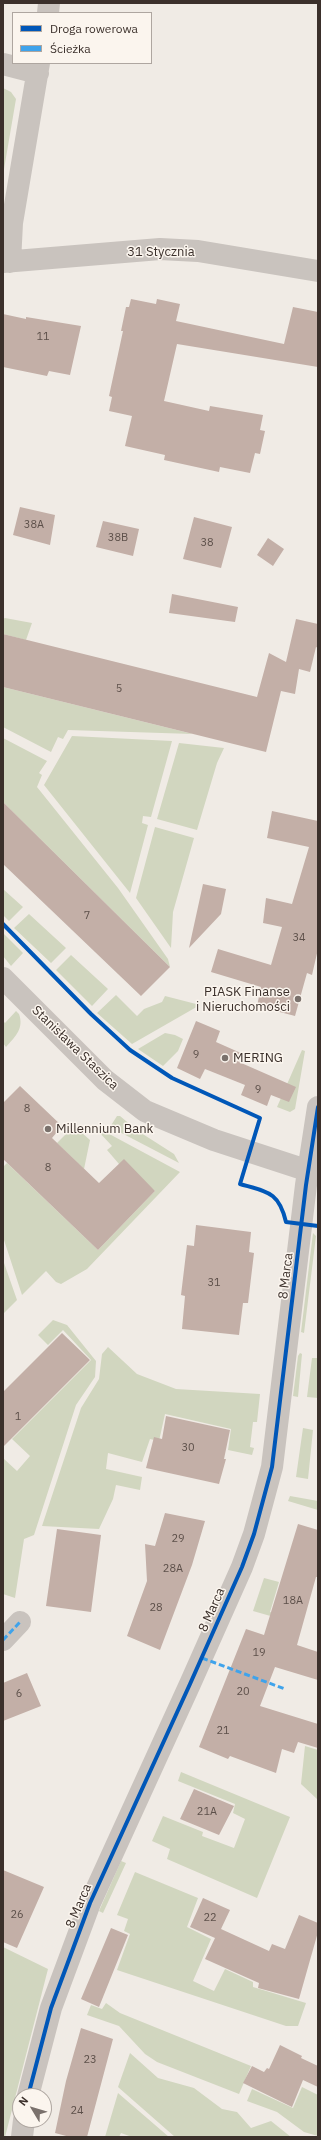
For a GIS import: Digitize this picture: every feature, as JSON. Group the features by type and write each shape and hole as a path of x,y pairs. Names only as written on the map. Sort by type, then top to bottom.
{"street":[{"path":"3,64 39,68 12,224 7,262"},
{"name":"31 Stycznia","path":"7,262 160,249 198,251 318,271"},
{"name":"Stanisława Staszica","path":"3,978 105,1080 145,1111 311,1181"},
{"name":"8 Marca","path":"30,2088 51,2008 90,1903 242,1567 254,1534 272,1467 311,1181 318,1106"},
{"path":"3,1640 20,1622"}],"green space":[{"path":"3,88 11,92 16,99 3,175"},
{"path":"5,618 32,623 26,640 3,634 3,619"},
{"path":"3,687 193,734 68,730 63,739 58,737 51,752 3,727"},
{"path":"72,736 172,741 151,817 143,816 142,823 148,825 130,893 44,785"},
{"path":"3,738 47,761 39,773 42,775 37,787 118,888 168,959 170,967 3,802"},
{"path":"179,743 224,748 217,763 197,830 157,819"},
{"path":"155,827 194,838 173,912 171,948 136,898"},
{"path":"3,889 23,907 9,921 3,915"},
{"path":"29,914 66,948 51,963 14,928"},
{"path":"3,933 23,953 11,966 3,956"},
{"path":"71,955 108,989 92,1006 56,970"},
{"path":"116,995 137,1016 144,1009 162,1002 165,996 200,1005 132,1044 97,1013"},
{"path":"16,1011 19,1014 20,1028 6,1047 3,1043 3,1021 5,1023"},
{"path":"165,1033 175,1035 183,1039 178,1051 163,1066 138,1049"},
{"path":"302,1050 305,1051 295,1109 290,1112 277,1107"},
{"path":"117,1116 120,1116 138,1131 174,1154 179,1163 110,1127"},
{"path":"74,1126 90,1140 84,1169 57,1143"},
{"path":"100,1129 180,1172 87,1269 61,1284 56,1282 46,1271 22,1295 3,1237 3,1167 7,1163 98,1250 155,1191 119,1164 107,1150 112,1146 98,1131"},
{"path":"313,1233 316,1236 304,1333 301,1332"},
{"path":"3,1260 17,1300 3,1314"},
{"path":"53,1320 67,1325 96,1361 95,1377 76,1405 34,1535 24,1539 15,1598 3,1594 3,1458 17,1471 30,1456 12,1439 91,1360 63,1330 48,1345 38,1335"},
{"path":"108,1347 137,1374 176,1389 260,1394 257,1422 253,1422 250,1447 254,1448 252,1455 228,1450 231,1429 165,1414 159,1441 150,1439 142,1462 108,1453 106,1469 142,1477 140,1490 116,1485 113,1499 99,1529 42,1526 81,1408 99,1379 102,1354"},
{"path":"300,1353 302,1354 298,1397 293,1396 298,1356"},
{"path":"312,1358 318,1358 318,1398 307,1397"},
{"path":"303,1428 313,1430 308,1479 296,1477"},
{"path":"290,1496 318,1501 318,1510 288,1501"},
{"path":"264,1578 279,1582 270,1612 282,1616 281,1619 253,1611"},
{"path":"305,1746 318,1750 318,1800 301,1784"},
{"path":"181,1772 290,1817 257,1898 167,1859 170,1849 152,1841 163,1816 203,1832 202,1836 234,1848 245,1819 233,1813 235,1804 178,1781"},
{"path":"121,1861 126,1863 103,1913 99,1911"},
{"path":"135,1872 198,1898 187,1927 211,1939 193,1981 214,1991 225,1969 253,1982 253,1987 306,2003 298,2026 286,2026 117,1970 130,1934 124,1931 128,1919 117,1915"},
{"path":"3,1947 48,1969 18,2088 12,2088 12,2110 5,2137 3,2137"},
{"path":"106,2003 120,2013 251,2066 239,2094 157,2062 145,2054 119,2026 87,2015 91,2005 102,2009"},
{"path":"130,2053 158,2078 194,2088 222,2109 237,2112 251,2128 271,2121 291,2137 175,2137 118,2087"},
{"path":"302,2087 318,2095 318,2136 304,2132 277,2112 247,2101 252,2089 293,2108"},
{"path":"118,2093 169,2137 132,2137 121,2133 119,2137 105,2137"}],"building":[{"path":"131,299 156,304 157,299 180,304 176,321 284,344 293,307 318,312 318,367 177,344 164,401 209,411 210,406 263,415 260,430 265,431 260,454 255,453 250,473 220,467 219,472 164,460 165,455 125,446 132,416 109,411 112,397 109,396 123,331 121,331 126,307 129,307"},
{"path":"3,314 26,319 26,317 81,326 70,375 49,371 47,376 3,367"},
{"path":"20,507 55,515 50,545 13,535"},
{"path":"194,517 232,527 221,568 183,559"},
{"path":"103,521 139,529 133,556 96,547"},
{"path":"268,538 284,549 273,566 257,555"},
{"path":"172,594 238,607 235,622 169,613"},
{"path":"296,619 318,624 318,648 316,647 310,672 299,669 295,694 281,691 266,752 3,687 3,634 257,697 269,653 286,662"},
{"path":"3,802 170,967 141,996 3,864"},
{"path":"272,811 318,821 318,949 312,975 307,973 295,1016 257,1006 261,987 211,972 218,949 271,965 282,927 263,923 266,898 292,904 309,847 267,838"},
{"path":"203,884 226,889 221,914 189,948"},
{"path":"196,1021 220,1031 216,1042 243,1054 239,1062 296,1087 289,1102 271,1095 267,1106 241,1095 245,1085 205,1069 200,1079 177,1068"},
{"path":"20,1086 62,1126 52,1138 99,1183 124,1159 155,1191 98,1250 3,1159 3,1103"},
{"path":"196,1225 251,1232 249,1252 254,1253 248,1303 243,1303 239,1335 182,1329 185,1296 181,1295 187,1245 194,1246"},
{"path":"62,1333 90,1360 3,1447 3,1392"},
{"path":"166,1416 230,1430 224,1459 226,1459 219,1484 146,1468 154,1437 162,1439"},
{"path":"165,1513 205,1521 192,1565 160,1650 127,1636 147,1581 145,1544 155,1546"},
{"path":"298,1524 318,1530 318,1577 316,1577 297,1645 318,1652 318,1680 275,1667 260,1706 318,1724 318,1748 298,1742 294,1753 282,1749 276,1773 230,1756 228,1759 199,1747 246,1629 264,1635"},
{"path":"57,1529 101,1535 91,1612 46,1606"},
{"path":"27,1673 41,1706 3,1721 3,1683"},
{"path":"194,1789 234,1806 219,1835 180,1819"},
{"path":"3,1870 44,1887 17,1948 3,1942"},
{"path":"203,1898 230,1910 221,1929 269,1951 272,1944 285,1949 299,1915 318,1923 318,1932 299,1999 258,1988 259,1983 205,1959 215,1938 190,1927"},
{"path":"111,1928 128,1935 99,2007 81,1999"},
{"path":"81,2028 113,2039 87,2137 70,2137 55,2133 66,2081"},
{"path":"280,2045 302,2056 301,2058 318,2066 318,2087 303,2080 292,2107 243,2083 252,2066 264,2072 267,2068 269,2069"}],"marked path":[{"path":"3,1640 20,1622"},
{"path":"202,1658 285,1689"}],"cycle path":[{"path":"3,924 91,1014 130,1050 172,1078 260,1118 240,1184 258,1189 276,1199 280,1205 286,1222 318,1226"},
{"path":"30,2088 51,2008 90,1903 190,1684 242,1567 254,1534 272,1467 306,1185 318,1107"}],"place":[{"name":"PIASK Finanse i Nieruchomości","path":"298,999"},
{"name":"MERING","path":"225,1058"},
{"name":"Millennium Bank","path":"48,1129"}]}
